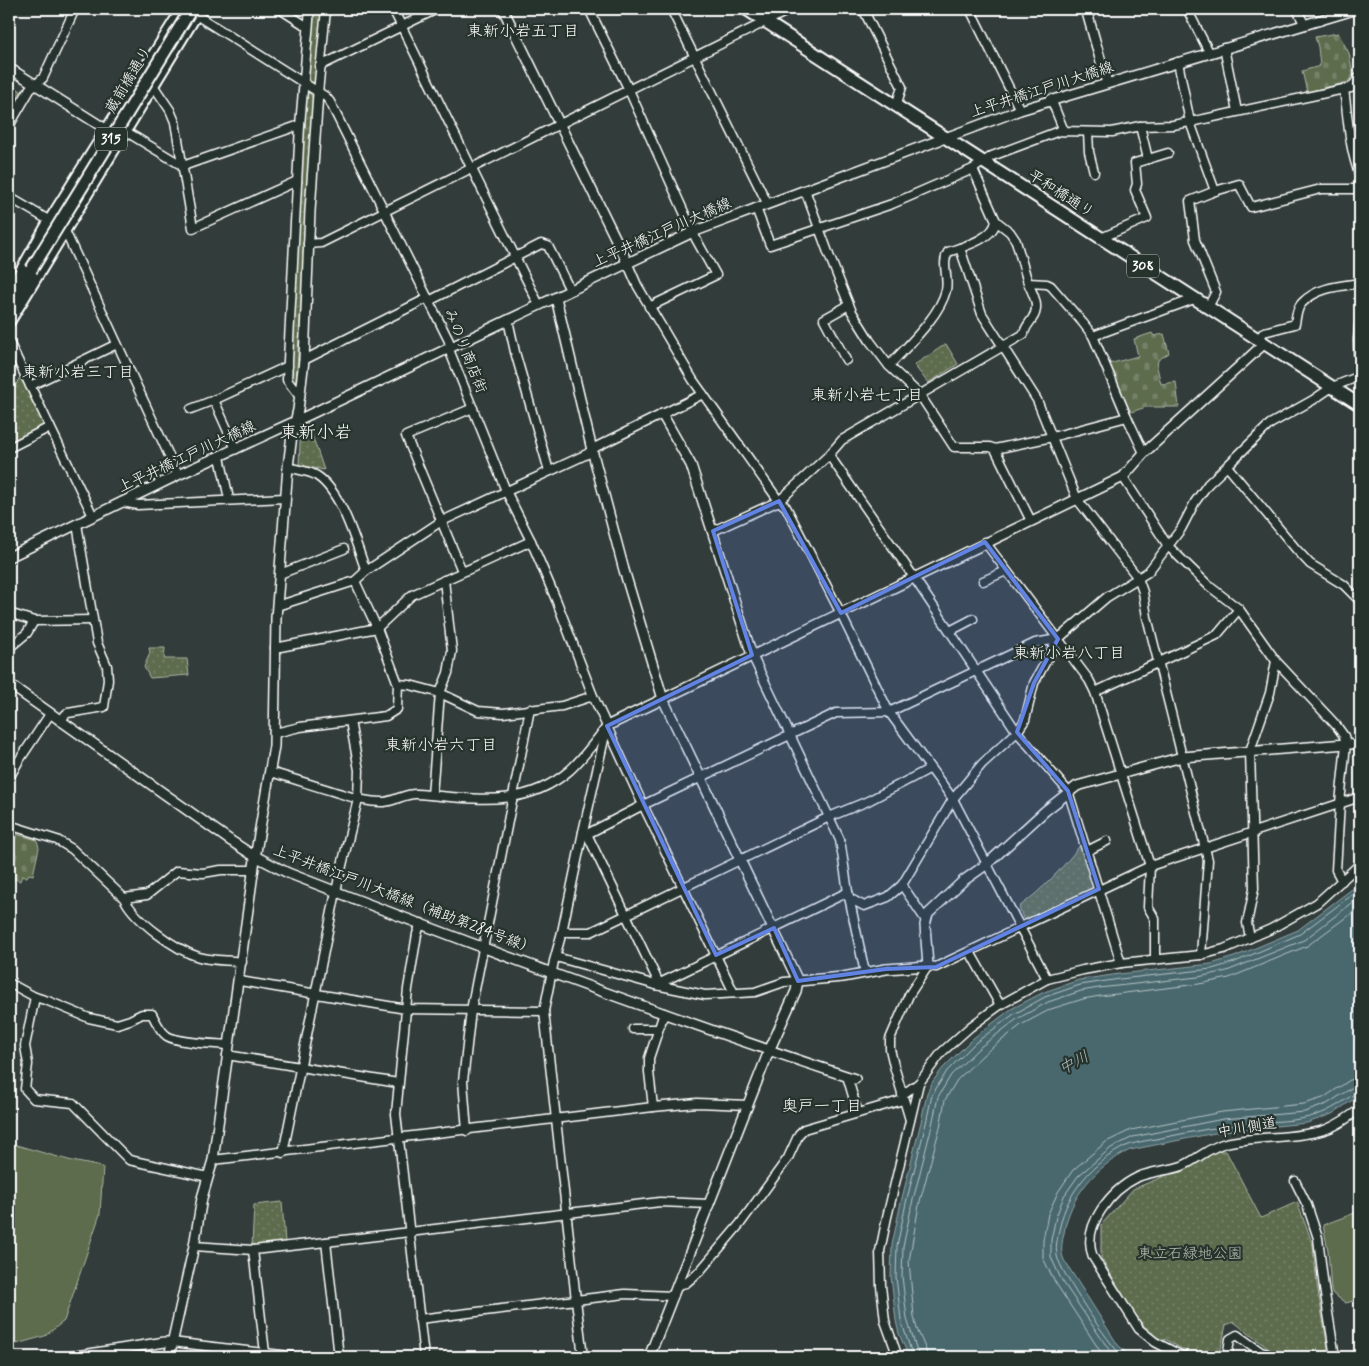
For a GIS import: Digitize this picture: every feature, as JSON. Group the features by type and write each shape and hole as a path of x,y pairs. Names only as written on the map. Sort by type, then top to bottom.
{"main road":[{"path":"9,293 106,129 183,9"},
{"name":"平和橋通り","path":"746,9 1360,405"},
{"path":"9,321 153,85 193,10"},
{"name":"蔵前橋通り","path":"9,302 31,270 193,10"},
{"path":"95,148 105,149 108,159"},
{"name":"蔵前橋通り","path":"9,317 31,270"}],"street":[{"path":"9,125 30,89 43,78 75,9"},
{"path":"280,9 308,27"},
{"path":"300,397 287,380 300,125 310,9"},
{"path":"170,1357 194,1246 202,1198 213,1160 228,1050 240,981 256,856 270,772 274,733 277,606 288,467 300,397 304,360 308,244 320,66 326,9"},
{"path":"392,9 539,305"},
{"path":"320,66 438,9"},
{"path":"503,9 627,262 631,274 649,307 692,380 786,508 889,712 952,799 1047,979"},
{"path":"589,9 629,90 693,232 716,274 649,307"},
{"path":"671,9 768,203"},
{"path":"308,244 321,243 791,9"},
{"path":"863,9 902,87 896,106"},
{"path":"970,9 1020,110"},
{"path":"1086,9 1107,83"},
{"path":"1187,9 1209,52"},
{"path":"1297,9 1304,24"},
{"name":"上平井橋江戸川大橋線","path":"9,557 178,475 220,457 693,232 1020,110 1357,9"},
{"name":"みのり商店街","path":"193,10 330,102 449,341 450,352 506,491 531,541 557,602 593,696 643,805 734,993"},
{"path":"1224,48 1237,111"},
{"path":"1178,62 1190,122 1215,191"},
{"path":"9,68 106,129 123,135 183,166 300,125"},
{"path":"756,208 770,245 892,204 972,169 992,156 1064,131 1112,132 1140,126 1172,125 1190,122 1344,90 1351,88 1360,76"},
{"path":"153,85 173,115 193,228 297,181"},
{"path":"1344,90 1348,128 1360,176"},
{"path":"1051,100 1064,131"},
{"path":"1140,126 1148,159"},
{"path":"1088,132 1089,152 1094,172"},
{"path":"1101,238 1147,218 1136,193 1135,163 1168,153"},
{"path":"713,531 779,501 829,455 842,440 1024,334 1025,328 1034,316 1036,304 1016,241 1010,232 996,221 972,169"},
{"path":"1208,307 1216,292 1195,240 1190,201 1239,184 1251,207 1321,189 1360,189"},
{"path":"805,190 850,305 870,341 889,366 920,395 954,447 990,447 996,449 1052,437 1127,417"},
{"path":"9,197 50,221"},
{"path":"889,366 932,318 946,289 945,257 948,252 986,236 993,229 996,221"},
{"path":"65,231 178,475"},
{"path":"304,360 541,244 548,246 570,290"},
{"path":"960,248 982,314 1037,400 1077,499 1138,578 1143,592 1146,617 1208,860 1201,955"},
{"path":"1028,283 1051,286 1092,336 1144,453"},
{"path":"270,772 358,799 384,802 414,794 478,799 512,798 533,792 555,781 570,770 607,726 1123,477 1144,453 1169,432 1262,341 1264,332 1295,324 1297,312 1302,302 1324,289 1360,283"},
{"path":"556,298 592,450 624,570 663,699 798,981 796,991 748,1105 649,1357"},
{"path":"1092,336 1194,299"},
{"path":"846,360 824,319 850,305"},
{"path":"848,895 864,906 888,897 902,885 952,799 982,764 1018,732 1024,720 1034,683 1058,639 1107,597 1148,572 1181,529 1195,502 1208,484 1270,424 1313,400 1332,386 1360,376 1358,340 1360,315"},
{"path":"508,320 514,352 549,471"},
{"path":"9,342 93,516"},
{"path":"30,386 117,344"},
{"path":"191,409 288,366"},
{"path":"277,606 355,581 366,571 440,522 549,471 703,394"},
{"path":"214,400 236,449"},
{"path":"462,571 440,522 406,436 473,408"},
{"path":"662,414 691,465 752,655 840,840 848,895 865,973"},
{"path":"9,448 50,427"},
{"path":"996,449 1030,521"},
{"path":"829,455 1018,732 1068,791 1121,963"},
{"path":"220,457 230,499"},
{"path":"1227,466 1310,564 1344,585 1360,601"},
{"path":"288,467 316,475 330,487 351,528 366,571"},
{"path":"1123,477 1168,546 1210,586 1239,610 1276,661 1336,724 1344,736 1346,744 1336,870 1342,882"},
{"path":"122,502 138,505 230,499 285,498"},
{"path":"60,721 66,714 104,707 108,680 108,666 97,643 92,620 77,524"},
{"path":"275,648 377,628 412,595 531,541"},
{"path":"985,542 1089,680 1094,692 1150,866 1148,907 1155,919 1155,960"},
{"path":"280,574 344,549"},
{"path":"984,581 1006,571"},
{"path":"432,795 440,693 448,673 452,651 444,580"},
{"path":"274,733 300,727 386,716 397,709 398,684 377,628 355,581"},
{"path":"1094,692 1217,635 1239,610"},
{"path":"9,613 34,621 92,620"},
{"path":"950,631 973,619"},
{"path":"9,648 27,633 34,621"},
{"path":"585,833 836,713 889,712 1035,644 1058,639"},
{"path":"1250,938 1248,923 1254,889 1250,752 1270,693 1276,661"},
{"name":"上平井橋江戸川大橋線（補助第284号線）","path":"9,684 231,841 288,872 336,892 552,973 851,1078"},
{"path":"398,684 410,685 440,693 478,711 503,713 562,706 593,696"},
{"path":"467,1131 463,1080 471,1010 530,709"},
{"path":"9,778 50,714"},
{"path":"283,1153 336,892 358,799 359,770 350,722"},
{"path":"583,1357 544,1011 585,833 607,726"},
{"path":"925,919 963,881 987,864 1068,791 1076,786 1182,757 1346,744 1360,745"},
{"path":"562,932 591,932 829,817 868,801 929,769"},
{"path":"556,957 656,985 705,995 755,992 784,982 842,977 886,969 928,966 936,968 1098,889 1150,866 1360,797"},
{"path":"9,826 57,840 72,849 124,898 142,920 175,944 197,956 242,962"},
{"path":"585,833 657,979 656,985"},
{"path":"1087,851 1107,841"},
{"path":"677,1285 686,1284 740,1224 788,1158 799,1134 804,1129 903,1098 919,1083 942,1052 970,1027 1000,1005 1047,979 1083,970 1121,963 1201,955 1224,950 1272,929 1317,903 1360,864"},
{"path":"124,898 147,895 177,871 203,873 221,870 254,870"},
{"path":"902,885 925,919 928,966 910,995 890,1039 890,1049 910,1122"},
{"path":"656,985 716,955 848,895"},
{"path":"421,924 417,934 406,1009 396,1114 424,1357"},
{"path":"970,952 1000,1005"},
{"path":"240,981 406,1009 544,1011"},
{"path":"9,983 35,997 48,1000 89,1018 117,1024 142,1014 152,1014 160,1029 169,1037 178,1040 301,1067 398,1083"},
{"path":"35,997 25,1046 28,1064 25,1089 34,1099 73,1103 130,1160 208,1177"},
{"path":"653,1107 649,1058 664,1013"},
{"path":"632,1029 658,1029"},
{"path":"851,1078 858,1113"},
{"path":"898,1357 885,1321 880,1251 919,1083"},
{"path":"213,1160 467,1131 653,1107 697,1103 748,1105"},
{"name":"中川側道","path":"1184,1357 1154,1342 1139,1329 1093,1257 1090,1245 1091,1236 1097,1217 1106,1203 1136,1178 1180,1166 1211,1148 1246,1140 1322,1131 1337,1125 1360,1109"},
{"path":"1295,1181 1307,1205 1318,1238 1335,1357"},
{"path":"194,1246 253,1250 660,1202 709,1204"},
{"path":"326,1242 339,1357"},
{"path":"253,1250 265,1353"},
{"path":"419,1319 625,1294 673,1296"},
{"path":"1227,1357 1230,1339 1237,1335 1261,1352 1275,1357"},
{"path":"70,1357 165,1342 298,1357"}],"highlighted area":[{"path":"779,501 841,613 985,542 1058,639 1034,683 1017,732 1068,791 1099,889 936,967 886,969 798,981 774,928 716,955 607,726 752,655 713,531"}],"green space":[{"path":"313,9 323,9 315,85 307,81"},
{"path":"1338,33 1349,53 1353,74 1348,82 1307,92 1302,71 1320,66 1315,37"},
{"path":"9,83 21,91 9,112"},
{"path":"310,93 313,99 296,386 290,377 293,347 293,284 297,263 298,204 306,94"},
{"path":"1152,333 1154,336 1164,334 1169,353 1158,360 1157,367 1161,384 1176,382 1179,407 1146,407 1128,413 1109,364 1138,356 1134,339"},
{"path":"946,344 958,364 928,383 914,365"},
{"path":"21,375 49,427 9,446 9,398"},
{"path":"307,420 324,470 299,465 301,423"},
{"path":"149,648 165,648 164,659 187,659 189,675 150,678 144,667 150,653"},
{"path":"9,832 37,840 39,848 33,875 22,876 20,881 15,879 10,881 9,885"},
{"path":"1081,844 1095,887 1024,921 1019,907 1052,878"},
{"path":"9,1143 72,1161 103,1167 100,1214 64,1321 45,1336 9,1346"},
{"name":"東立石緑地公園","path":"1216,1150 1226,1151 1261,1218 1297,1202 1313,1245 1317,1285 1328,1349 1324,1355 1270,1350 1234,1322 1226,1325 1219,1357 1196,1357 1165,1339 1163,1342 1150,1334 1135,1315 1101,1258 1101,1225 1133,1189 1189,1166"},
{"path":"282,1202 285,1242 252,1246 254,1205"},
{"path":"1360,1211 1360,1299 1346,1303 1333,1294 1331,1290 1328,1250 1323,1225"}],"water":[{"name":"中川","path":"1360,883 1360,1095 1332,1114 1307,1123 1225,1131 1130,1150 1106,1165 1096,1174 1086,1184 1072,1207 1067,1219 1062,1243 1064,1260 1118,1345 1131,1357 909,1357 899,1334 896,1321 891,1277 892,1245 927,1093 943,1068 972,1039 1011,1009 1044,992 1079,980 1211,964 1234,957 1298,930"}],"district":[{"name":"東新小岩五丁目","path":"523,31"},
{"name":"東新小岩三丁目","path":"78,372"},
{"name":"東新小岩七丁目","path":"867,395"},
{"name":"東新小岩","path":"316,433"},
{"name":"東新小岩八丁目","path":"1069,653"},
{"name":"東新小岩六丁目","path":"441,745"},
{"name":"奥戸一丁目","path":"822,1106"}]}
